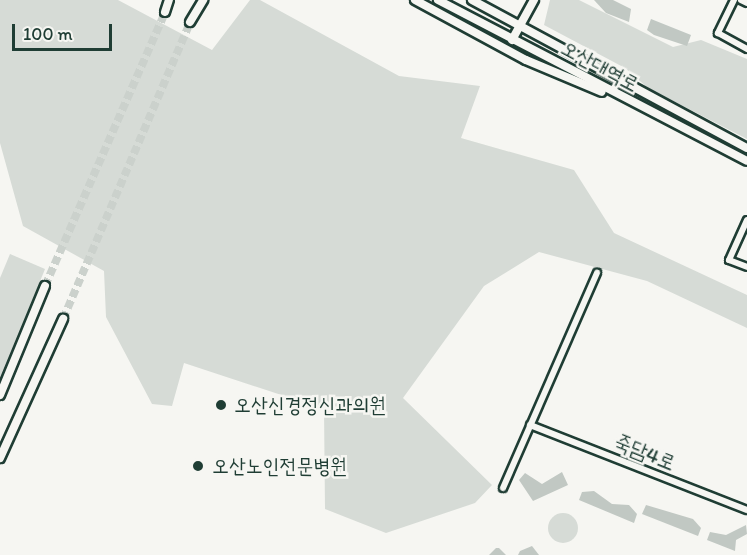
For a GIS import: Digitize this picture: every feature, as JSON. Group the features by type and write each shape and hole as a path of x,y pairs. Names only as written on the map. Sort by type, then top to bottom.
{"main road":[{"path":"165,12 169,0"},
{"path":"190,22 202,0"},
{"path":"415,0 526,60 642,108"},
{"name":"오산대역로","path":"438,0 747,161"},
{"name":"오산대역로","path":"472,0 747,148"},
{"path":"483,0 503,16"},
{"path":"0,395 45,285"},
{"path":"0,458 9,443 63,319"}],"street":[{"path":"512,40 534,0"},
{"path":"734,0 718,33 747,49"},
{"path":"741,0 747,3"},
{"path":"747,220 729,260 747,267"},
{"path":"503,488 597,273"},
{"name":"죽담4로","path":"530,425 747,510"}],"shaded area":[{"path":"0,0 118,0 212,50 250,0 260,0 399,76 480,86 461,138 574,170 614,233 747,295 747,328 647,281 539,252 484,286 403,398 492,485 475,503 386,533 325,509 324,409 184,363 172,406 152,404 106,317 104,271 23,226 0,143"},
{"path":"550,0 579,0 673,47 701,40 747,59 747,139 648,88 625,68 544,25"},
{"path":"10,254 45,269 0,380 0,278"},
{"path":"563,513 569,514 577,522 577,534 569,542 563,543 557,542 549,534 548,528 549,522 557,514"}],"building":[{"path":"594,0 613,0 631,9 629,22 606,13"},
{"path":"651,19 691,35 687,46 654,35 647,30"},
{"path":"562,472 568,485 533,501 519,480 525,473 542,484"},
{"path":"594,491 612,504 629,505 637,514 634,523 579,500 582,492"},
{"path":"646,505 693,519 701,528 698,536 642,514"},
{"path":"746,525 747,534 736,540 735,551 707,540 710,532 726,535"},
{"path":"532,546 539,555 518,555 520,551"},
{"path":"499,548 506,555 489,555"}],"tunnel":[{"path":"45,286 165,12"},
{"path":"63,319 190,22"}],"place":[{"name":"오산신경정신과의원","path":"221,405"},
{"name":"오산노인전문병원","path":"198,466"}]}
